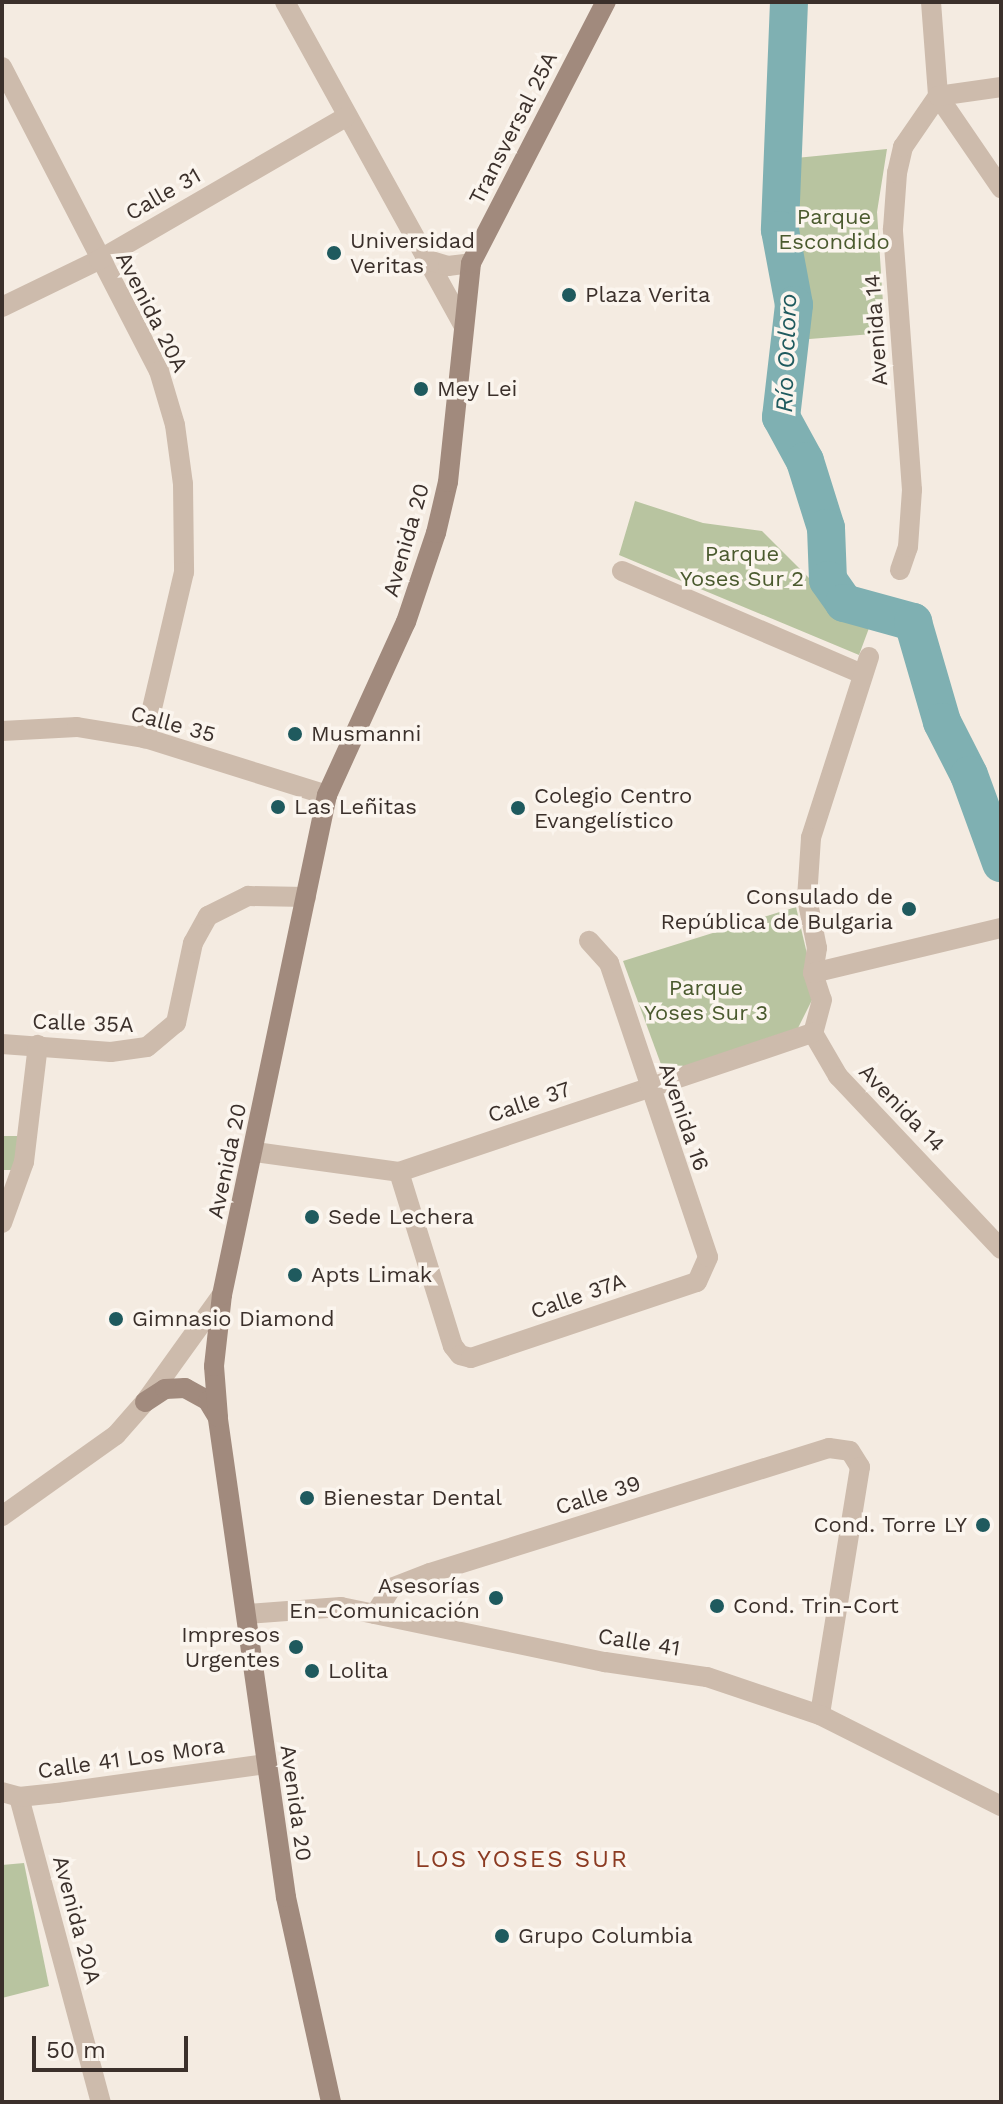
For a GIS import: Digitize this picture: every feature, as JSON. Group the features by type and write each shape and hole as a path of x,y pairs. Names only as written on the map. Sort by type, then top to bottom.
{"main road":[{"name":"Transversal 25A","path":"463,325 471,263 606,2"},
{"name":"Avenida 20","path":"331,2102 302,1985 266,1764 218,1417 214,1366 222,1295 255,1152 327,795 406,622 436,533 448,482 463,325"},
{"path":"145,1402 165,1389 185,1388 208,1401 218,1417"}],"street":[{"path":"285,2 463,325"},
{"path":"931,2 938,96 1001,188"},
{"name":"Avenida 20A","path":"2,67 159,371 175,425 183,484 184,572 145,738"},
{"path":"938,96 1001,87"},
{"name":"Avenida 14","path":"900,570 908,547 912,490 893,229 897,173 903,147 938,96"},
{"name":"Calle 31","path":"2,307 99,260 346,117"},
{"path":"425,259 448,266 471,263"},
{"path":"622,571 866,666 811,838 807,898 817,948 813,973 822,1000 813,1033"},
{"name":"Calle 35","path":"2,731 77,727 145,738 327,795"},
{"name":"Calle 35A","path":"2,1044 111,1052 157,1042 176,1023 193,943 208,916 248,896 306,897"},
{"path":"813,973 998,929"},
{"name":"Avenida 16","path":"589,941 609,963 647,1086 708,1257 707,1269"},
{"name":"Avenida 14","path":"813,1033 838,1076 995,1229 1001,1249"},
{"name":"Calle 37","path":"255,1152 399,1172 647,1086 813,1033"},
{"path":"2,1223 24,1162 38,1045"},
{"name":"Calle 37A","path":"399,1172 460,1355 471,1358 697,1282 707,1269"},
{"path":"2,1516 116,1435 145,1402 222,1295"},
{"name":"Calle 39","path":"375,1614 391,1588 430,1573 829,1448 850,1451 860,1467 820,1715"},
{"name":"Calle 41","path":"247,1614 341,1607 605,1662 707,1677 820,1715 1001,1806"},
{"name":"Calle 41 Los Mora","path":"11,1794 266,1764"},
{"name":"Avenida 20A","path":"11,1794 101,2102"}],"green space":[{"name":"Parque Escondido","path":"887,149 877,212 885,333 797,340 804,305 790,231 796,158"},
{"name":"Parque Yoses Sur 2","path":"635,501 703,523 762,531 843,612 872,620 859,655 619,555"},
{"name":"Parque Yoses Sur 3","path":"796,907 816,992 794,1036 672,1072 662,1067 623,961"},
{"path":"2,1136 18,1136 15,1170 2,1170"},
{"path":"24,1863 49,1986 2,1998 2,1865"}],"waterway":[{"name":"Río Ocloro","path":"789,2 780,230 794,305 781,417 805,461 826,528 828,580 844,603 913,622 942,722 969,775 1001,863"}],"place":[{"name":"Universidad Veritas","path":"334,253"},
{"name":"Plaza Verita","path":"569,295"},
{"name":"Mey Lei","path":"421,389"},
{"name":"Musmanni","path":"295,734"},
{"name":"Las Leñitas","path":"278,807"},
{"name":"Colegio Centro Evangelístico","path":"518,808"},
{"name":"Consulado de República de Bulgaria","path":"909,909"},
{"name":"Sede Lechera","path":"312,1217"},
{"name":"Apts Limak","path":"295,1275"},
{"name":"Gimnasio Diamond","path":"116,1319"},
{"name":"Bienestar Dental","path":"307,1498"},
{"name":"Cond. Torre LY","path":"983,1525"},
{"name":"Asesorías En-Comunicación","path":"496,1598"},
{"name":"Cond. Trin-Cort","path":"717,1606"},
{"name":"Impresos Urgentes","path":"296,1647"},
{"name":"Lolita","path":"312,1671"},
{"name":"Grupo Columbia","path":"502,1936"}],"district":[{"name":"LOS YOSES SUR","path":"522,1860"}]}
